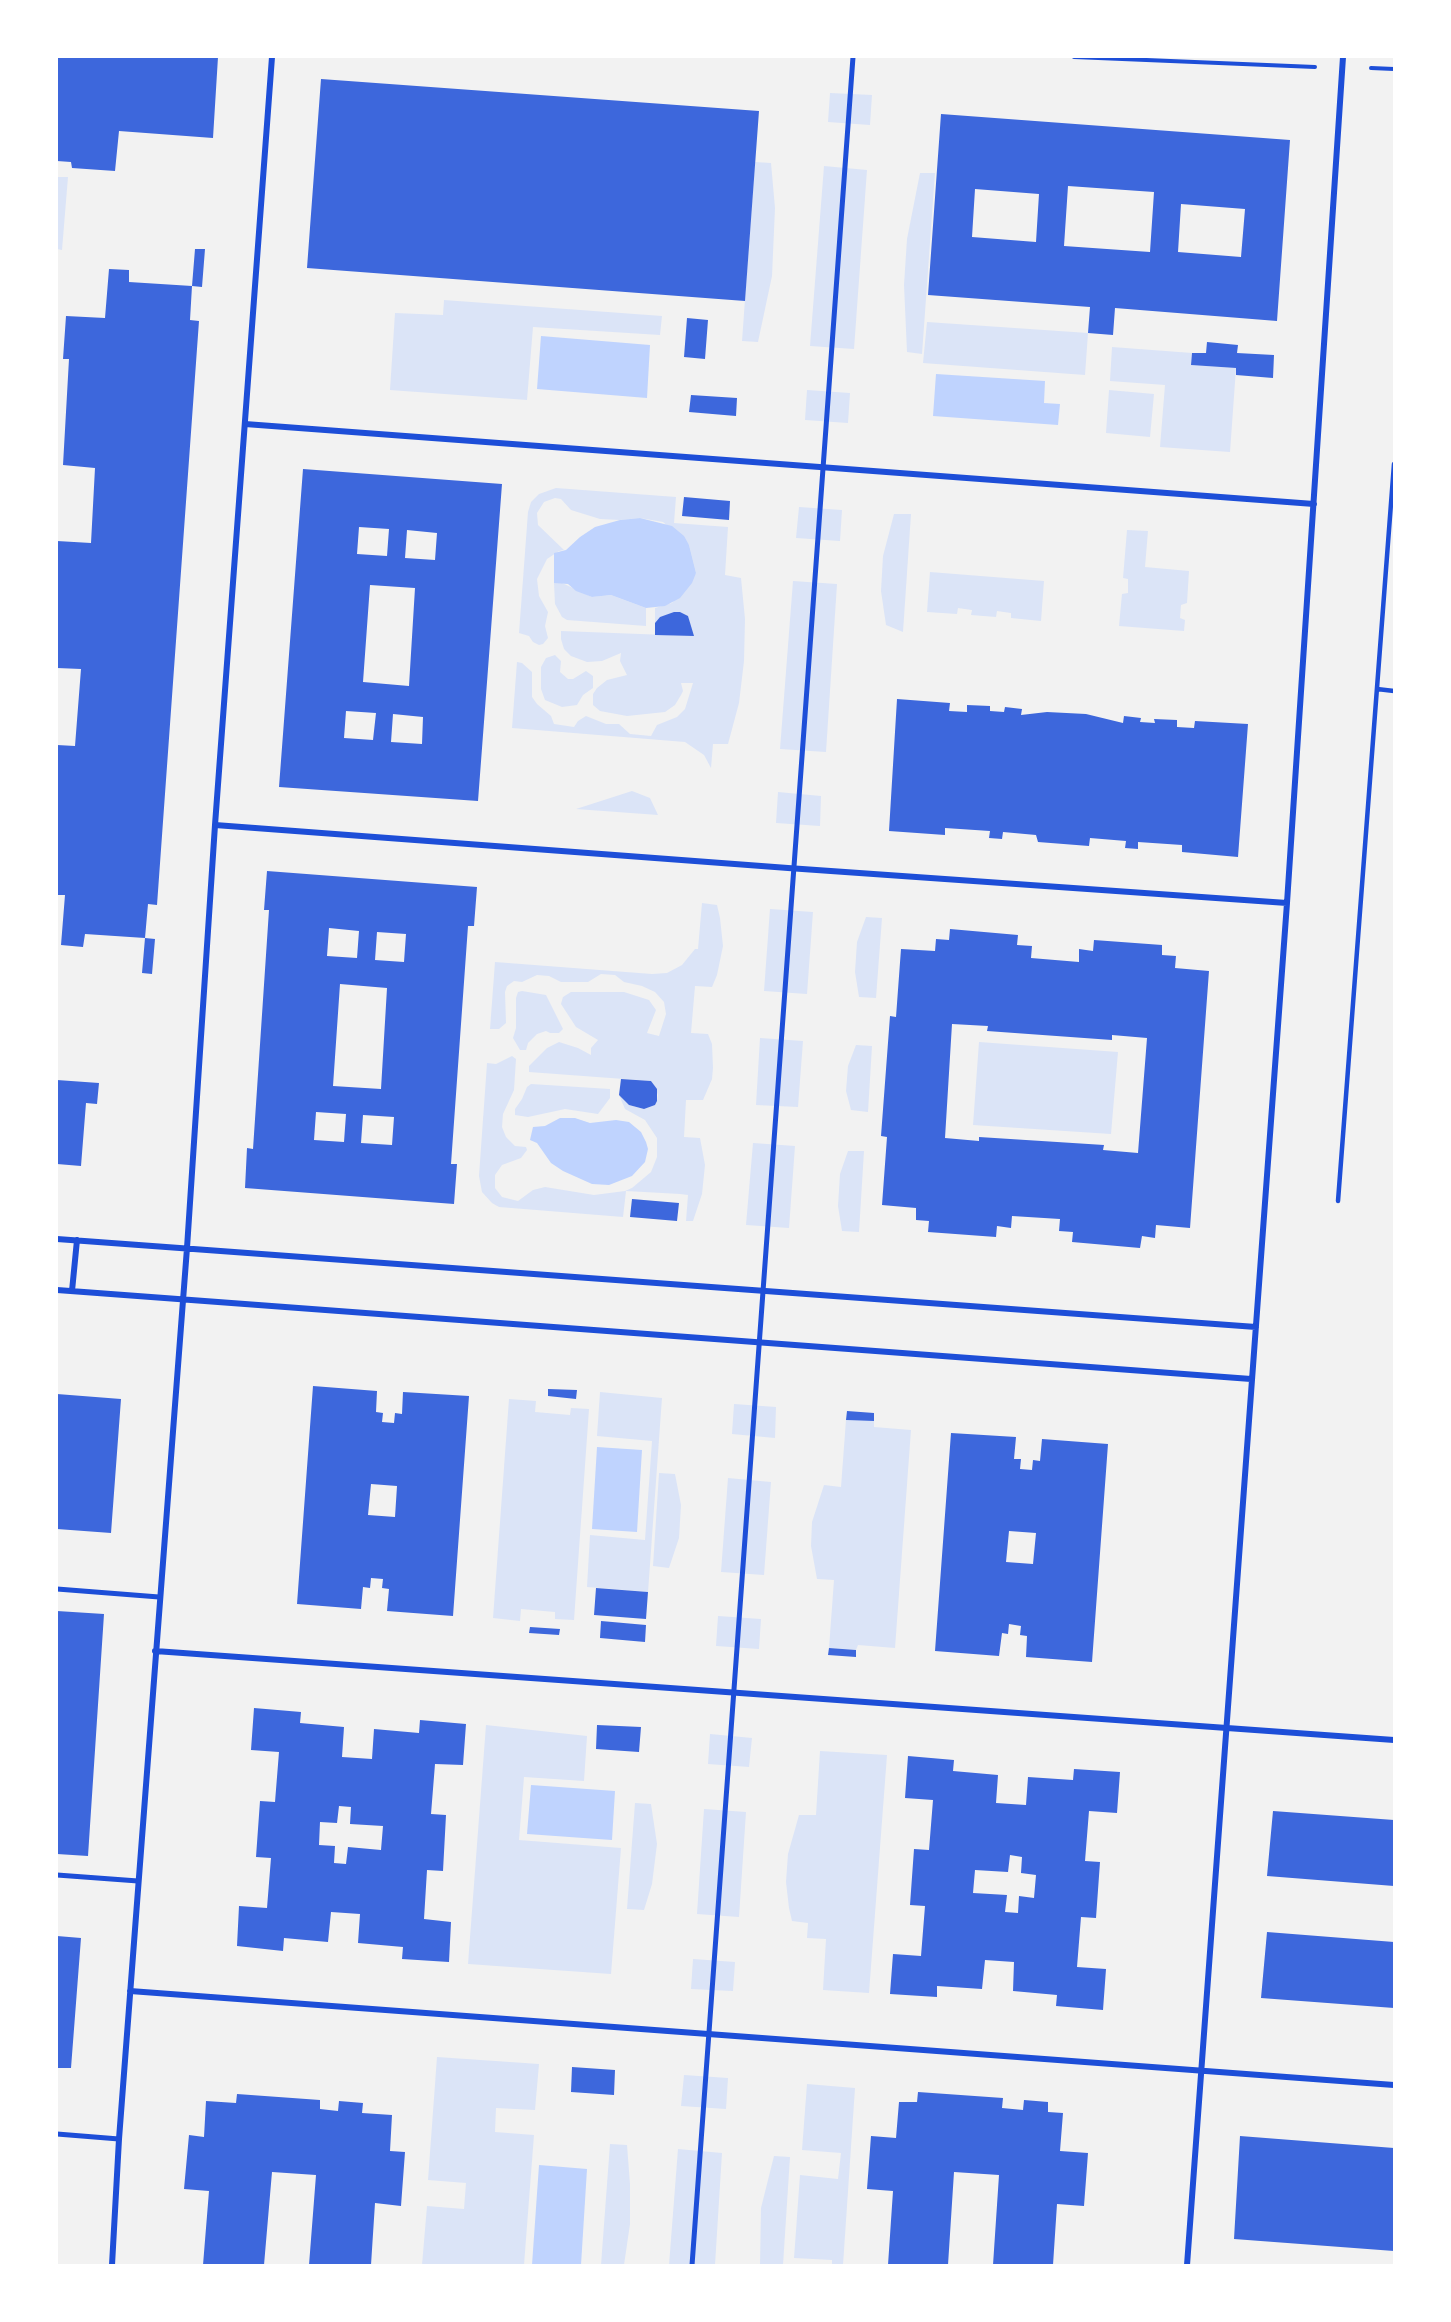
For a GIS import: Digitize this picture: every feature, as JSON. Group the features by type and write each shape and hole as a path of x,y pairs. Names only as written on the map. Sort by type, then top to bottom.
{"street":[{"path":"112,2265 119,2139 187,1248 215,825 272,57"},
{"path":"692,2265 853,57"},
{"path":"1187,2265 1287,903 1343,57"},
{"path":"245,424 1314,504"},
{"path":"215,825 794,869 1287,903"},
{"path":"57,1239 1256,1327"},
{"path":"72,1291 77,1240"},
{"path":"57,1290 1251,1379"},
{"path":"57,1589 159,1597"},
{"path":"155,1651 1394,1740"},
{"path":"57,1875 138,1881"},
{"path":"130,1991 1394,2085"},
{"path":"57,2134 119,2139"}],"lane":[{"path":"1338,1201 1394,464"},
{"path":"1377,689 1394,691"}],"path":[{"path":"1074,57 1394,69"}],"shaded area":[{"path":"830,93 872,95 870,125 828,122"},
{"path":"755,162 771,163 775,208 772,276 758,342 742,341"},
{"path":"824,166 867,170 854,349 810,346"},
{"path":"920,173 935,173 922,354 907,352 904,285 907,239"},
{"path":"57,177 68,177 62,250 57,249"},
{"path":"444,300 662,316 660,335 533,327 527,400 390,390 395,313 443,315"},
{"path":"927,322 1088,333 1085,375 923,363"},
{"path":"1112,347 1192,353 1191,365 1236,368 1230,452 1160,447 1165,385 1110,381"},
{"path":"807,390 850,393 848,423 805,420"},
{"path":"1109,390 1154,394 1150,437 1106,433"},
{"path":"556,488 676,497 674,523 728,527 725,575 741,578 745,619 744,661 739,703 728,744 713,744 711,768 704,755 685,742 512,728 517,662 522,663 532,672 532,697 551,716 554,724 574,727 586,716 606,724 619,724 630,734 651,736 657,725 677,717 685,709 693,683 681,683 683,691 681,695 675,705 665,712 627,716 600,711 593,705 593,694 597,688 607,680 627,675 620,661 621,653 602,661 587,662 571,656 564,649 561,639 561,631 693,636 688,616 680,612 660,617 655,623 655,608 672,603 696,573 689,545 663,522 640,518 600,519 571,510 561,499 555,498 544,502 537,513 538,525 564,550 547,559 537,579 539,596 548,612 545,626 548,638 539,645 529,636 519,633 528,512 531,502 539,494"},
{"path":"799,507 842,510 840,541 796,538"},
{"path":"894,514 911,514 903,632 886,625 881,591 883,556"},
{"path":"1127,530 1148,531 1145,567 1189,571 1187,603 1181,605 1180,618 1185,620 1184,631 1119,626 1122,594 1128,593 1128,579 1123,578"},
{"path":"930,572 1044,581 1041,621 1011,618 1011,613 997,611 996,617 971,615 972,610 958,608 957,614 927,612"},
{"path":"793,581 837,584 826,752 780,749"},
{"path":"560,582 592,597 611,595 646,608 646,626 567,620 562,617 555,604 554,583"},
{"path":"555,655 561,661 560,672 568,679 573,679 586,671 593,676 593,688 583,695 577,705 562,707 545,700 541,689 541,667 546,658"},
{"path":"632,791 650,798 658,815 576,809"},
{"path":"778,792 821,796 820,826 776,823"},
{"path":"702,903 717,905 723,946 712,987 695,986 691,1033 708,1034 712,1044 713,1068 712,1079 703,1100 686,1100 684,1137 700,1138 705,1165 702,1194 693,1221 686,1221 688,1195 680,1194 626,1191 623,1217 499,1207 492,1203 482,1192 479,1176 487,1063 496,1064 512,1056 516,1059 514,1090 503,1114 502,1127 506,1137 515,1146 526,1147 527,1150 521,1158 502,1165 495,1175 495,1188 502,1197 518,1201 533,1190 545,1187 594,1195 625,1191 651,1172 657,1157 657,1138 645,1120 625,1109 619,1095 629,1105 644,1109 655,1105 658,1095 651,1081 529,1072 529,1066 547,1048 559,1042 591,1055 591,1048 598,1040 576,1027 561,1004 563,997 571,992 624,992 649,1000 656,1010 647,1033 659,1036 666,1014 664,1002 655,992 624,982 615,975 601,974 588,982 561,982 549,976 537,975 522,982 514,981 507,986 505,992 506,1023 499,1029 490,1029 495,962 652,974 667,973 682,965 695,949 698,949"},
{"path":"770,909 813,912 807,994 764,991"},
{"path":"866,917 882,918 876,998 859,997 855,972 857,942"},
{"path":"518,992 546,995 563,1029 559,1033 546,1031 537,1034 528,1043 526,1050 520,1050 513,1038 516,1028 516,998"},
{"path":"760,1038 803,1041 798,1107 756,1105"},
{"path":"979,1042 1118,1052 1111,1134 973,1125"},
{"path":"856,1045 872,1046 868,1112 851,1110 846,1091 848,1066"},
{"path":"531,1084 610,1089 610,1098 598,1114 565,1109 528,1117 515,1115 515,1109"},
{"path":"753,1143 795,1146 789,1228 746,1225"},
{"path":"848,1151 864,1151 859,1232 842,1231 838,1206 840,1174"},
{"path":"600,1392 662,1398 648,1592 587,1587 590,1535 645,1540 652,1441 597,1436"},
{"path":"509,1399 536,1401 535,1412 570,1415 571,1408 589,1409 574,1620 555,1619 555,1612 521,1609 520,1621 493,1618"},
{"path":"734,1404 776,1407 775,1438 732,1434"},
{"path":"846,1420 874,1421 874,1427 911,1430 895,1648 858,1645 856,1650 829,1648 834,1580 817,1579 811,1546 812,1522 824,1485 841,1487"},
{"path":"659,1473 675,1474 681,1505 679,1538 669,1568 653,1566"},
{"path":"728,1478 771,1482 764,1575 721,1572"},
{"path":"718,1616 761,1619 759,1649 716,1646"},
{"path":"486,1725 587,1736 584,1781 524,1777 519,1840 621,1848 611,1974 468,1964"},
{"path":"710,1734 752,1738 749,1767 708,1764"},
{"path":"820,1751 887,1755 869,1993 823,1990 826,1939 807,1938 808,1923 792,1921 789,1908 786,1882 788,1854 799,1815 816,1815"},
{"path":"635,1803 651,1804 657,1844 652,1884 644,1910 627,1909"},
{"path":"704,1809 746,1812 739,1917 697,1914"},
{"path":"693,1959 735,1962 733,1991 691,1989"},
{"path":"437,2057 539,2064 535,2110 496,2108 495,2132 534,2135 524,2265 422,2265 427,2206 464,2209 466,2183 428,2180"},
{"path":"684,2075 728,2078 726,2109 681,2106"},
{"path":"807,2084 855,2088 843,2265 832,2265 832,2260 794,2258 800,2175 838,2179 841,2153 802,2150"},
{"path":"610,2144 627,2145 630,2224 624,2265 601,2265"},
{"path":"678,2149 722,2153 715,2265 669,2265"},
{"path":"774,2156 790,2157 783,2265 760,2265 761,2208"}],"water":[{"path":"541,336 650,345 647,398 537,389"},
{"path":"936,374 1045,381 1044,403 1060,404 1058,425 933,416"},
{"path":"640,518 672,526 684,536 689,545 696,573 692,583 680,598 665,606 646,608 611,595 592,597 576,591 568,584 554,583 554,553 566,550 595,527 620,520"},
{"path":"560,1118 575,1118 590,1123 616,1120 629,1122 641,1132 646,1142 648,1149 645,1162 632,1176 609,1185 592,1184 563,1171 551,1163 537,1143 530,1140 533,1127 545,1126"},
{"path":"597,1447 642,1450 637,1532 592,1529"},
{"path":"531,1785 615,1791 612,1840 527,1834"},
{"path":"539,2165 587,2169 581,2265 532,2265"}],"building":[{"path":"57,57 218,57 213,138 119,131 115,171 72,168 71,162 57,161"},
{"path":"321,79 759,111 745,301 307,268"},
{"path":"941,114 1290,140 1277,321 1115,308 1113,335 1088,333 1090,307 928,295","holes":["1068,186 1154,192 1150,252 1064,246","975,189 1039,194 1036,242 972,237","1181,204 1245,209 1241,257 1178,252"]},
{"path":"195,249 205,249 202,287 192,286"},
{"path":"109,269 129,270 129,282 192,286 190,320 199,321 157,905 148,904 145,938 85,934 83,947 61,945 65,895 57,895 57,745 75,746 81,669 57,668 57,541 91,543 95,468 63,465 69,359 63,359 66,316 105,318"},
{"path":"687,318 708,320 705,359 684,357"},
{"path":"1207,342 1238,345 1237,353 1274,355 1273,378 1236,375 1236,368 1191,365 1192,353 1206,353"},
{"path":"691,395 737,398 736,416 689,412"},
{"path":"303,469 502,484 478,801 279,787","holes":["359,527 389,529 387,556 357,554","407,530 437,533 435,560 405,558","370,585 415,588 409,686 363,682","346,711 376,713 373,740 344,738","393,714 423,717 422,744 391,742"]},
{"path":"684,497 730,501 729,520 682,516"},
{"path":"674,612 688,616 694,636 655,635 655,623 660,617"},
{"path":"897,699 950,703 949,711 967,712 967,705 990,706 990,711 1004,712 1005,707 1022,709 1021,715 1047,712 1086,714 1123,723 1124,716 1141,718 1140,722 1155,723 1154,719 1177,720 1177,727 1194,728 1195,721 1248,724 1238,857 1182,852 1182,845 1138,842 1138,849 1125,848 1126,841 1090,838 1089,846 1038,842 1036,835 1003,832 1002,839 989,838 990,831 945,828 945,835 889,831"},
{"path":"267,871 477,887 474,926 468,926 451,1164 457,1164 454,1204 245,1188 247,1148 253,1149 269,910 264,910","holes":["329,928 359,931 357,958 327,956","377,932 406,934 404,962 375,960","340,984 387,988 381,1089 333,1086","316,1112 346,1114 344,1142 314,1140","363,1115 394,1117 392,1145 361,1143"]},
{"path":"950,929 1018,935 1017,945 1032,946 1031,958 1079,962 1079,949 1093,951 1094,940 1162,945 1162,955 1176,956 1175,968 1209,971 1190,1228 1156,1225 1155,1238 1142,1236 1140,1248 1072,1242 1073,1232 1059,1231 1060,1219 1012,1216 1011,1228 997,1226 996,1237 928,1232 929,1221 916,1220 916,1208 882,1205 887,1137 881,1136 890,1016 896,1017 901,949 935,951 936,939 949,940","holes":["952,1024 988,1026 987,1031 1112,1040 1112,1035 1147,1038 1138,1153 1103,1150 1104,1145 979,1137 979,1141 945,1138"]},
{"path":"145,938 155,939 152,974 142,973"},
{"path":"621,1079 651,1081 657,1089 655,1105 644,1109 629,1105 619,1095"},
{"path":"57,1080 99,1083 97,1104 86,1103 81,1166 57,1164"},
{"path":"632,1199 679,1203 677,1221 630,1217"},
{"path":"313,1386 377,1391 376,1412 383,1413 382,1422 394,1423 395,1413 402,1414 403,1392 469,1396 453,1616 387,1611 389,1589 382,1588 383,1579 371,1578 370,1588 363,1587 361,1609 297,1604","holes":["371,1484 397,1486 395,1517 368,1515"]},
{"path":"548,1389 577,1390 576,1399 548,1396"},
{"path":"57,1394 121,1399 111,1533 57,1529"},
{"path":"847,1411 874,1413 874,1421 846,1420"},
{"path":"951,1433 1016,1437 1014,1459 1021,1459 1020,1469 1032,1470 1033,1460 1040,1461 1042,1439 1108,1444 1092,1662 1026,1657 1027,1636 1020,1635 1021,1626 1009,1624 1008,1634 1002,1633 999,1656 935,1651","holes":["1009,1531 1036,1533 1033,1564 1006,1562"]},
{"path":"596,1588 648,1592 646,1619 594,1615"},
{"path":"57,1611 104,1614 88,1856 57,1854"},
{"path":"601,1621 646,1625 645,1642 600,1638"},
{"path":"530,1627 560,1629 559,1635 529,1633"},
{"path":"829,1648 856,1650 856,1657 828,1655"},
{"path":"254,1708 301,1712 300,1723 344,1727 342,1757 372,1759 374,1729 419,1733 420,1720 466,1724 463,1765 435,1764 431,1814 446,1815 443,1871 427,1870 424,1919 451,1922 449,1962 402,1959 403,1947 358,1943 360,1914 331,1912 328,1942 284,1938 283,1951 237,1946 239,1906 267,1908 271,1858 256,1857 260,1801 275,1802 279,1752 251,1750","holes":["339,1806 351,1807 350,1824 383,1826 381,1850 348,1847 346,1864 334,1863 335,1846 319,1845 320,1822 337,1823"]},
{"path":"597,1725 641,1727 639,1752 596,1749"},
{"path":"908,1756 954,1760 953,1771 998,1775 996,1803 1026,1805 1028,1777 1073,1780 1074,1769 1120,1772 1117,1813 1089,1811 1085,1861 1100,1862 1096,1918 1081,1917 1077,1967 1106,1969 1103,2010 1056,2006 1057,1995 1013,1991 1014,1962 985,1960 982,1989 937,1986 937,1997 890,1994 893,1954 921,1956 925,1906 910,1905 914,1849 929,1850 933,1800 905,1798","holes":["1010,1855 1022,1857 1021,1873 1036,1875 1034,1898 1019,1896 1018,1913 1005,1912 1007,1895 973,1893 975,1870 1008,1872"]},
{"path":"1273,1811 1394,1820 1394,1886 1267,1876"},
{"path":"1267,1932 1394,1942 1394,2008 1261,1998"},
{"path":"57,1936 81,1938 71,2068 57,2068"},
{"path":"572,2067 615,2070 614,2095 571,2092"},
{"path":"918,2092 1003,2098 1002,2108 1023,2110 1024,2100 1048,2102 1048,2112 1063,2113 1060,2151 1088,2153 1084,2206 1057,2204 1053,2265 993,2265 999,2175 954,2172 948,2265 888,2265 893,2191 867,2189 871,2136 896,2138 899,2102 917,2102"},
{"path":"237,2094 320,2100 320,2109 338,2111 339,2101 363,2103 362,2113 392,2115 390,2151 405,2152 401,2206 375,2203 371,2265 309,2265 316,2175 272,2172 264,2265 203,2265 209,2191 184,2189 189,2135 204,2137 206,2101 236,2103"},
{"path":"1240,2136 1394,2148 1394,2251 1234,2239"}]}
